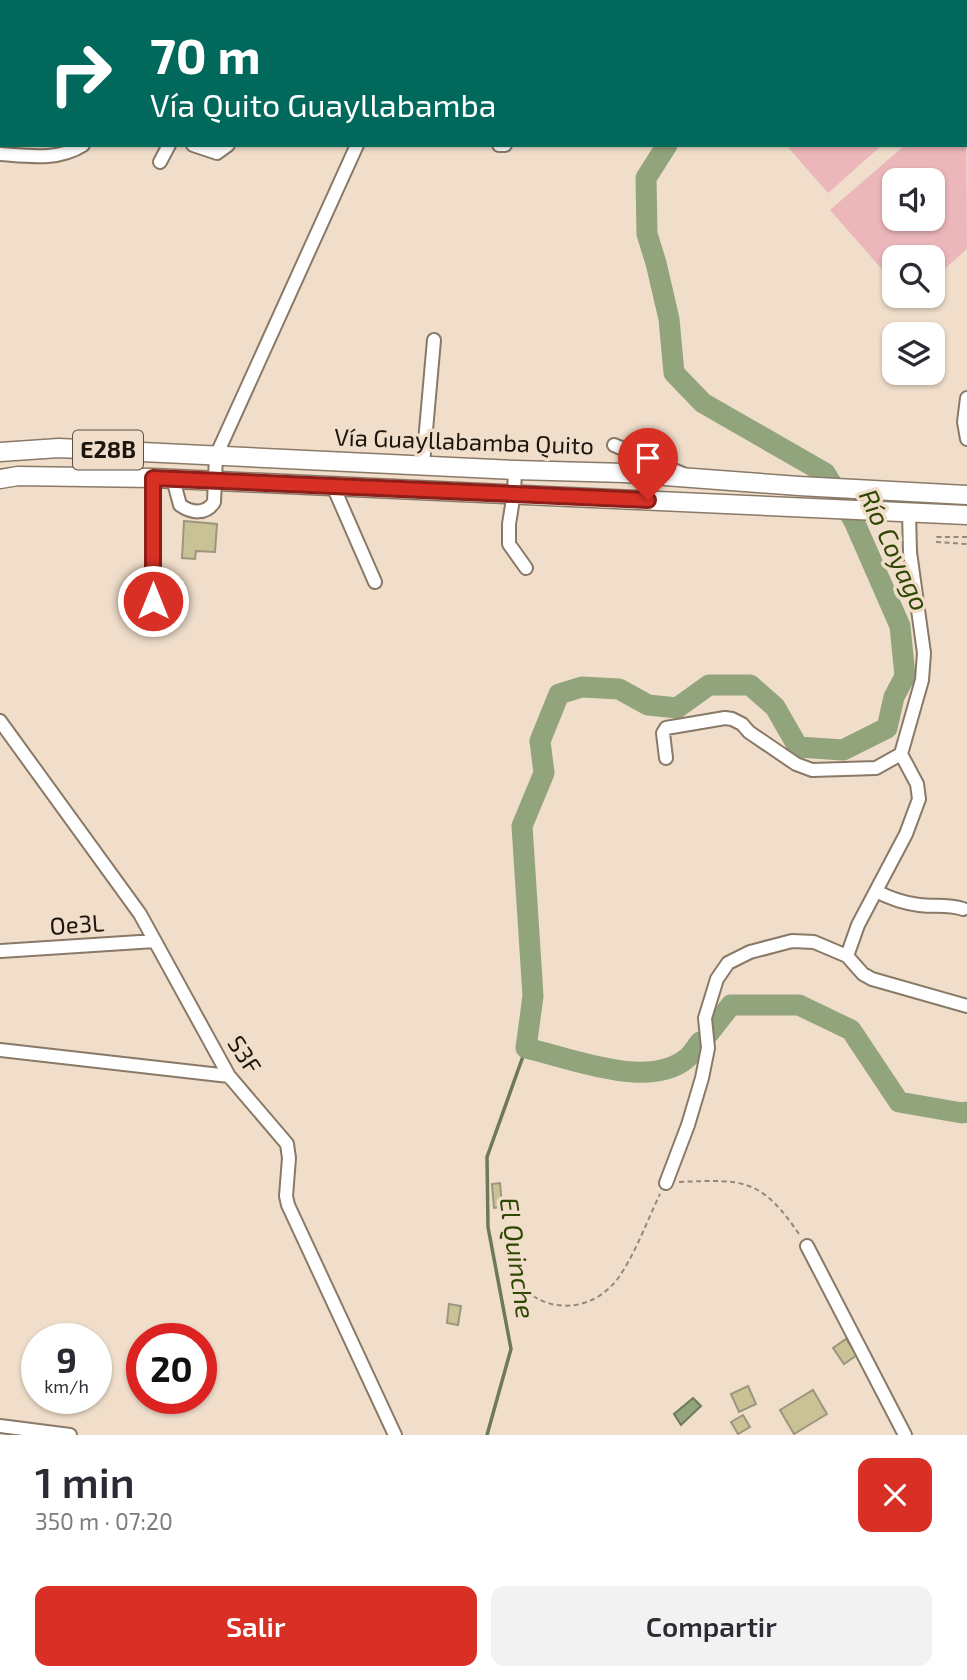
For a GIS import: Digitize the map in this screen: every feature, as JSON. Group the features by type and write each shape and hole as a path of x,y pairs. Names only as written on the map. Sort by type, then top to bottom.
{"highway":[{"name":"Vía Guayllabamba Quito","path":"0,452 59,448 423,464 625,473 967,495"},
{"name":"E28B","path":"0,479 18,476 153,478 967,515"}],"street":[{"path":"0,154 38,151 70,153 80,147"},
{"path":"160,162 168,147"},
{"path":"199,147 217,153 225,147"},
{"path":"173,480 180,505 186,509 201,512 208,510 214,502 216,456 356,147"},
{"path":"423,464 434,340"},
{"path":"967,398 964,422 967,439"},
{"path":"614,444 692,478"},
{"path":"515,470 509,544 526,568"},
{"path":"153,478 153,601"},
{"path":"333,486 375,582"},
{"path":"666,758 663,733 666,728 725,718 742,724 796,764 812,770 876,768 901,754 922,680 924,653 910,552 909,512"},
{"name":"S3F","path":"0,721 140,914 229,1076 287,1144 288,1205 395,1435"},
{"path":"847,956 858,925 906,834 919,799 918,784 901,754"},
{"path":"876,891 890,898 918,905 951,905 963,909"},
{"name":"Oe3L","path":"1,951 155,941"},
{"path":"666,1183 702,1078 708,1048 705,1018 718,979 728,964 750,952 792,941 814,942 847,956 863,974 872,979 967,1006"},
{"path":"0,1050 229,1076"},
{"path":"807,1246 905,1435"},
{"path":"0,1426 70,1435"}],"path":[{"path":"967,537 937,537 937,542 967,544"},
{"path":"507,1263 522,1287 532,1296 549,1304 563,1307 581,1305 597,1298 618,1278 666,1183 727,1180 750,1186 770,1198 785,1213 807,1246"}],"shaded area":[{"path":"788,147 880,147 828,193"},
{"path":"903,147 966,147 967,249 945,268 945,245 882,245 882,269 830,210"},
{"path":"693,1398 701,1406 681,1425 674,1414"}],"building":[{"path":"184,521 217,524 215,552 196,551 195,559 182,558"},
{"path":"500,1183 502,1207 494,1208 492,1184"},
{"path":"449,1304 461,1306 458,1325 447,1323"},
{"path":"846,1339 857,1355 844,1364 833,1348"},
{"path":"748,1386 756,1404 739,1412 731,1394"},
{"path":"813,1390 827,1414 794,1434 780,1410"},
{"path":"743,1415 750,1427 738,1434 731,1422"}],"waterway":[{"name":"Río Coyago","path":"666,147 646,178 647,234 669,319 674,373 703,403 825,473 854,521 900,626 905,676 894,697 887,728 843,750 798,747 775,707 750,685 709,685 677,708 648,705 619,689 582,687 559,694 540,741 544,773 522,826 533,996 526,1048 608,1069 651,1072 670,1068 686,1059 700,1042"},
{"name":"Río Coyago","path":"709,1033 731,1005 799,1005 851,1030 899,1102 967,1112"},
{"name":"El Quinche","path":"487,1435 511,1349 488,1227 487,1157 526,1048"}],"route":[{"path":"153,601 153,478 648,500"}]}
